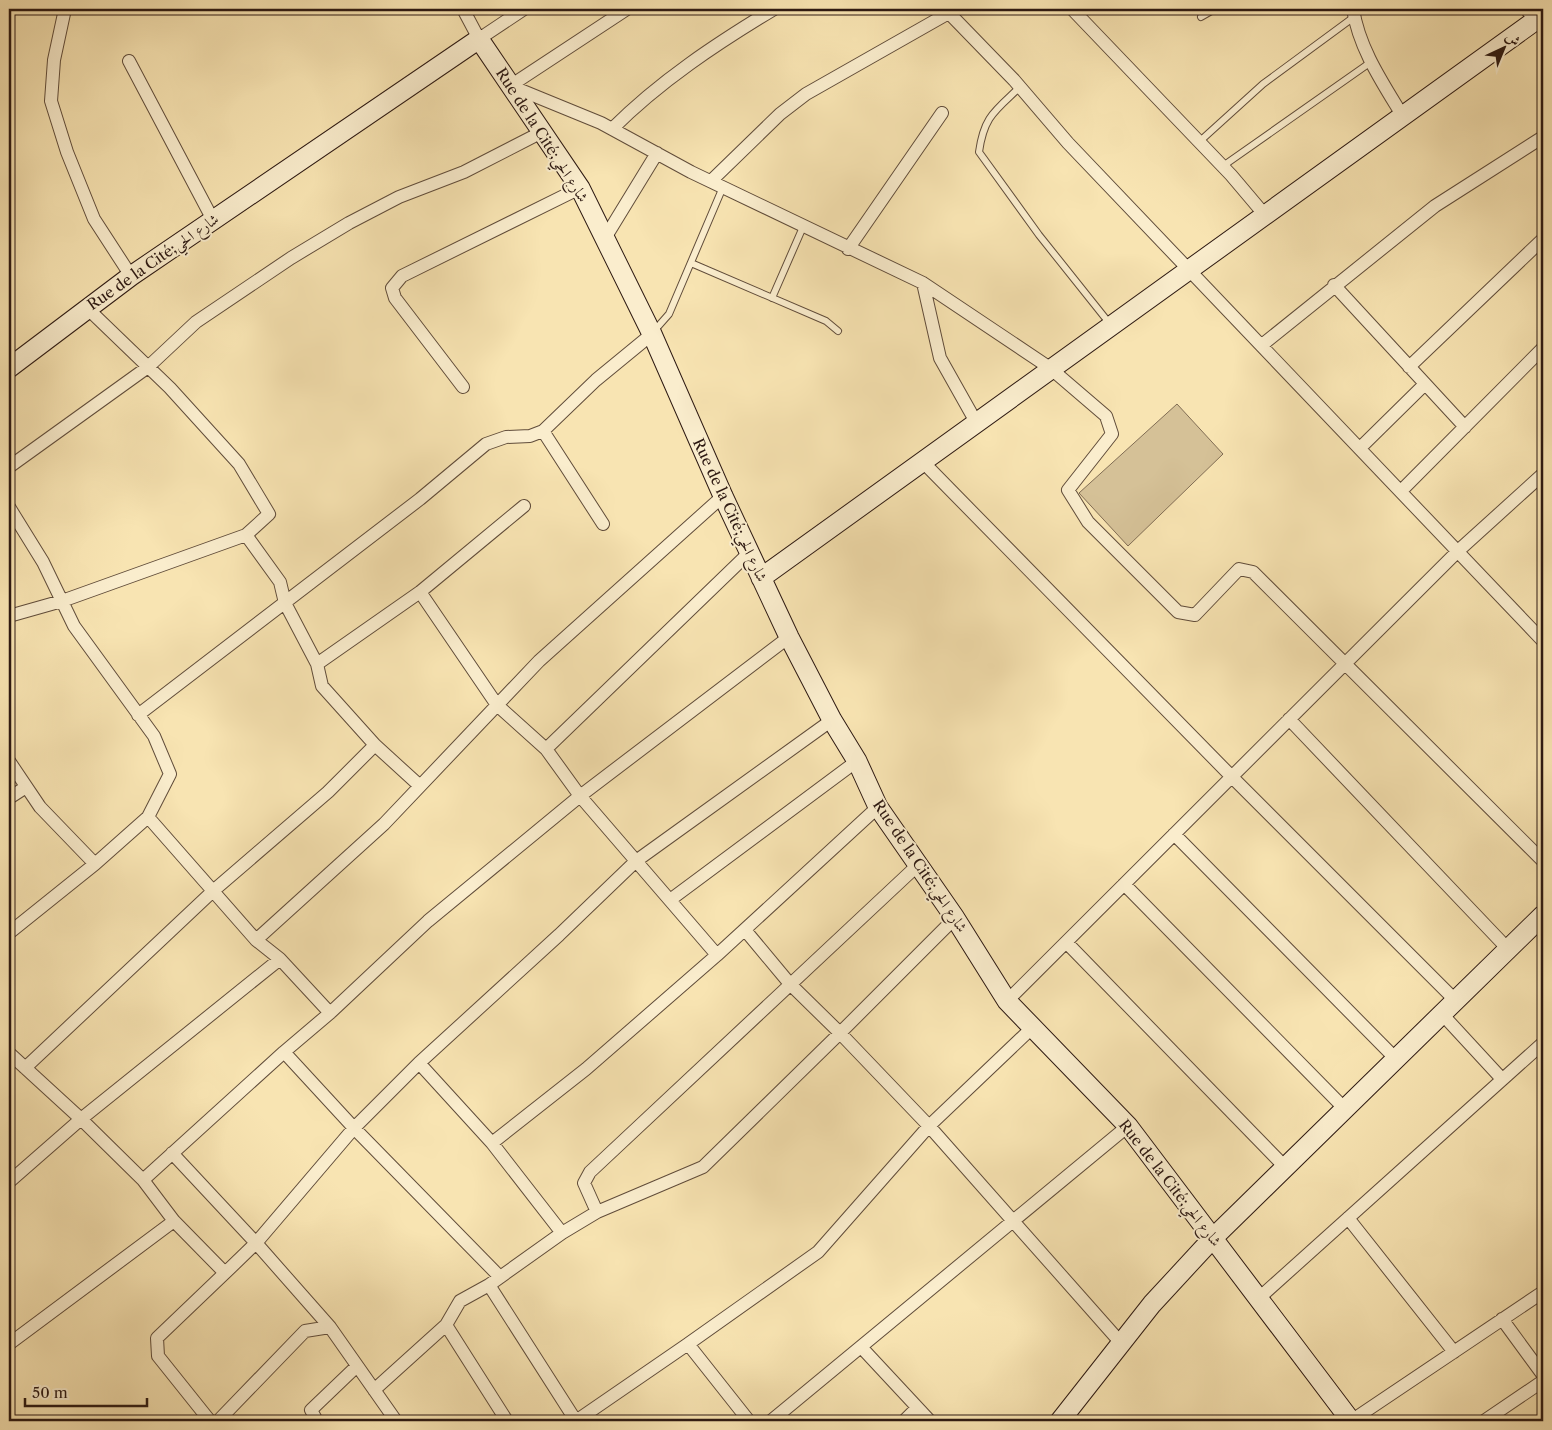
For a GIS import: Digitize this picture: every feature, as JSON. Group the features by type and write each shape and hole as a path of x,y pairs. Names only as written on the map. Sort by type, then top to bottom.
{"street":[{"path":"65,9 54,60 51,101 67,152 94,219 131,276"},
{"path":"463,9 479,39 524,9"},
{"path":"510,86 627,9"},
{"path":"612,129 640,101 711,47 774,9"},
{"path":"1072,9 1223,166 1264,214"},
{"path":"711,182 780,114 806,94 952,10 1068,143 1543,641"},
{"path":"1354,13 1356,27 1372,62 1402,115"},
{"path":"761,578 1402,115 1535,15"},
{"name":"Rue de la Cité;شارع الحي","path":"9,368 131,276 479,39 580,188 652,334 723,496 789,637 832,720 857,761 878,807 955,918 1007,1001 1128,1126 1351,1421"},
{"path":"129,60 213,220"},
{"path":"510,86 612,129 711,182 848,249 923,283 1050,368 1106,416 1112,434 1068,490 1088,522 1178,612 1195,615 1239,569 1254,572 1543,861"},
{"path":"848,249 942,113"},
{"path":"9,467 148,367 196,322 349,223 398,197 464,172 542,132"},
{"path":"1262,345 1334,285 1435,206 1543,137"},
{"path":"605,238 657,153"},
{"path":"463,387 395,298 392,288 402,276 580,188"},
{"path":"1409,367 1543,239"},
{"path":"923,283 940,358 976,422"},
{"path":"1334,285 1465,427"},
{"path":"9,616 62,601 246,535 269,514 239,464 148,367 87,308"},
{"path":"138,715 420,499 486,444 506,437 530,436 543,431 596,380 652,334"},
{"path":"1401,491 1543,348"},
{"path":"1360,448 1425,384"},
{"path":"543,431 603,524"},
{"path":"922,461 1231,776 1456,1001"},
{"path":"1007,1001 1458,551 1541,482"},
{"path":"256,940 384,824 539,661 723,496"},
{"path":"317,664 420,592 524,506"},
{"path":"9,508 43,562 74,626 154,736 170,774 148,817 95,864 9,933"},
{"path":"246,535 280,582 284,603 317,664 322,686 375,745 420,786"},
{"path":"546,749 750,551"},
{"path":"420,592 497,705 546,749 580,796 717,955"},
{"path":"143,1180 284,1052 330,1013 428,921 580,796 789,637"},
{"path":"1289,719 1508,949"},
{"path":"210,1421 158,1356 157,1338 256,1244 354,1128 419,1063 559,935 636,861 832,720"},
{"path":"25,1068 213,890 328,792 375,745"},
{"path":"9,761 40,807 95,864"},
{"path":"670,900 857,761"},
{"path":"9,798 26,787"},
{"path":"492,1143 586,1069 717,955 878,807"},
{"path":"148,817 256,940 280,959 330,1013"},
{"path":"1174,834 1396,1059"},
{"path":"597,1212 584,1184 590,1172 918,864"},
{"path":"1124,884 1345,1109"},
{"path":"1060,1421 1152,1304 1212,1238 1543,915"},
{"path":"374,1390 446,1325 460,1301 489,1285 562,1233 597,1212 703,1167 955,918"},
{"path":"745,930 790,984 930,1126 1121,1343"},
{"path":"1066,942 1285,1167"},
{"path":"9,1182 81,1119 280,959"},
{"path":"1442,1014 1502,1080"},
{"path":"489,1285 576,1421 818,1252 930,1126 1033,1027"},
{"path":"1258,1299 1543,1043"},
{"path":"284,1052 354,1128 500,1277"},
{"path":"9,1053 81,1119 143,1180 174,1221 225,1273"},
{"path":"419,1063 492,1143 562,1233"},
{"path":"771,1421 862,1348 1128,1126"},
{"path":"172,1153 330,1327 396,1421"},
{"path":"1348,1218 1454,1352"},
{"path":"9,1344 174,1221"},
{"path":"1351,1421 1543,1292"},
{"path":"1502,1319 1543,1375"},
{"path":"446,1325 507,1421"},
{"path":"218,1421 305,1331 330,1327"},
{"path":"688,1344 749,1421"},
{"path":"862,1348 930,1421"},
{"path":"317,1421 311,1410 358,1366"},
{"path":"1484,1421 1543,1381"},
{"path":"904,1421 918,1408"}],"lane":[{"path":"1201,17 1215,9"},
{"path":"1199,142 1262,84 1354,13"},
{"path":"1223,166 1372,62"},
{"path":"1020,87 991,114 982,130 979,152 1039,235 1111,324"},
{"path":"652,334 669,314 723,187"},
{"path":"772,298 803,227"},
{"path":"691,263 826,321 838,331"}],"shaded area":[{"path":"1177,404 1223,454 1128,546 1079,493"}]}
